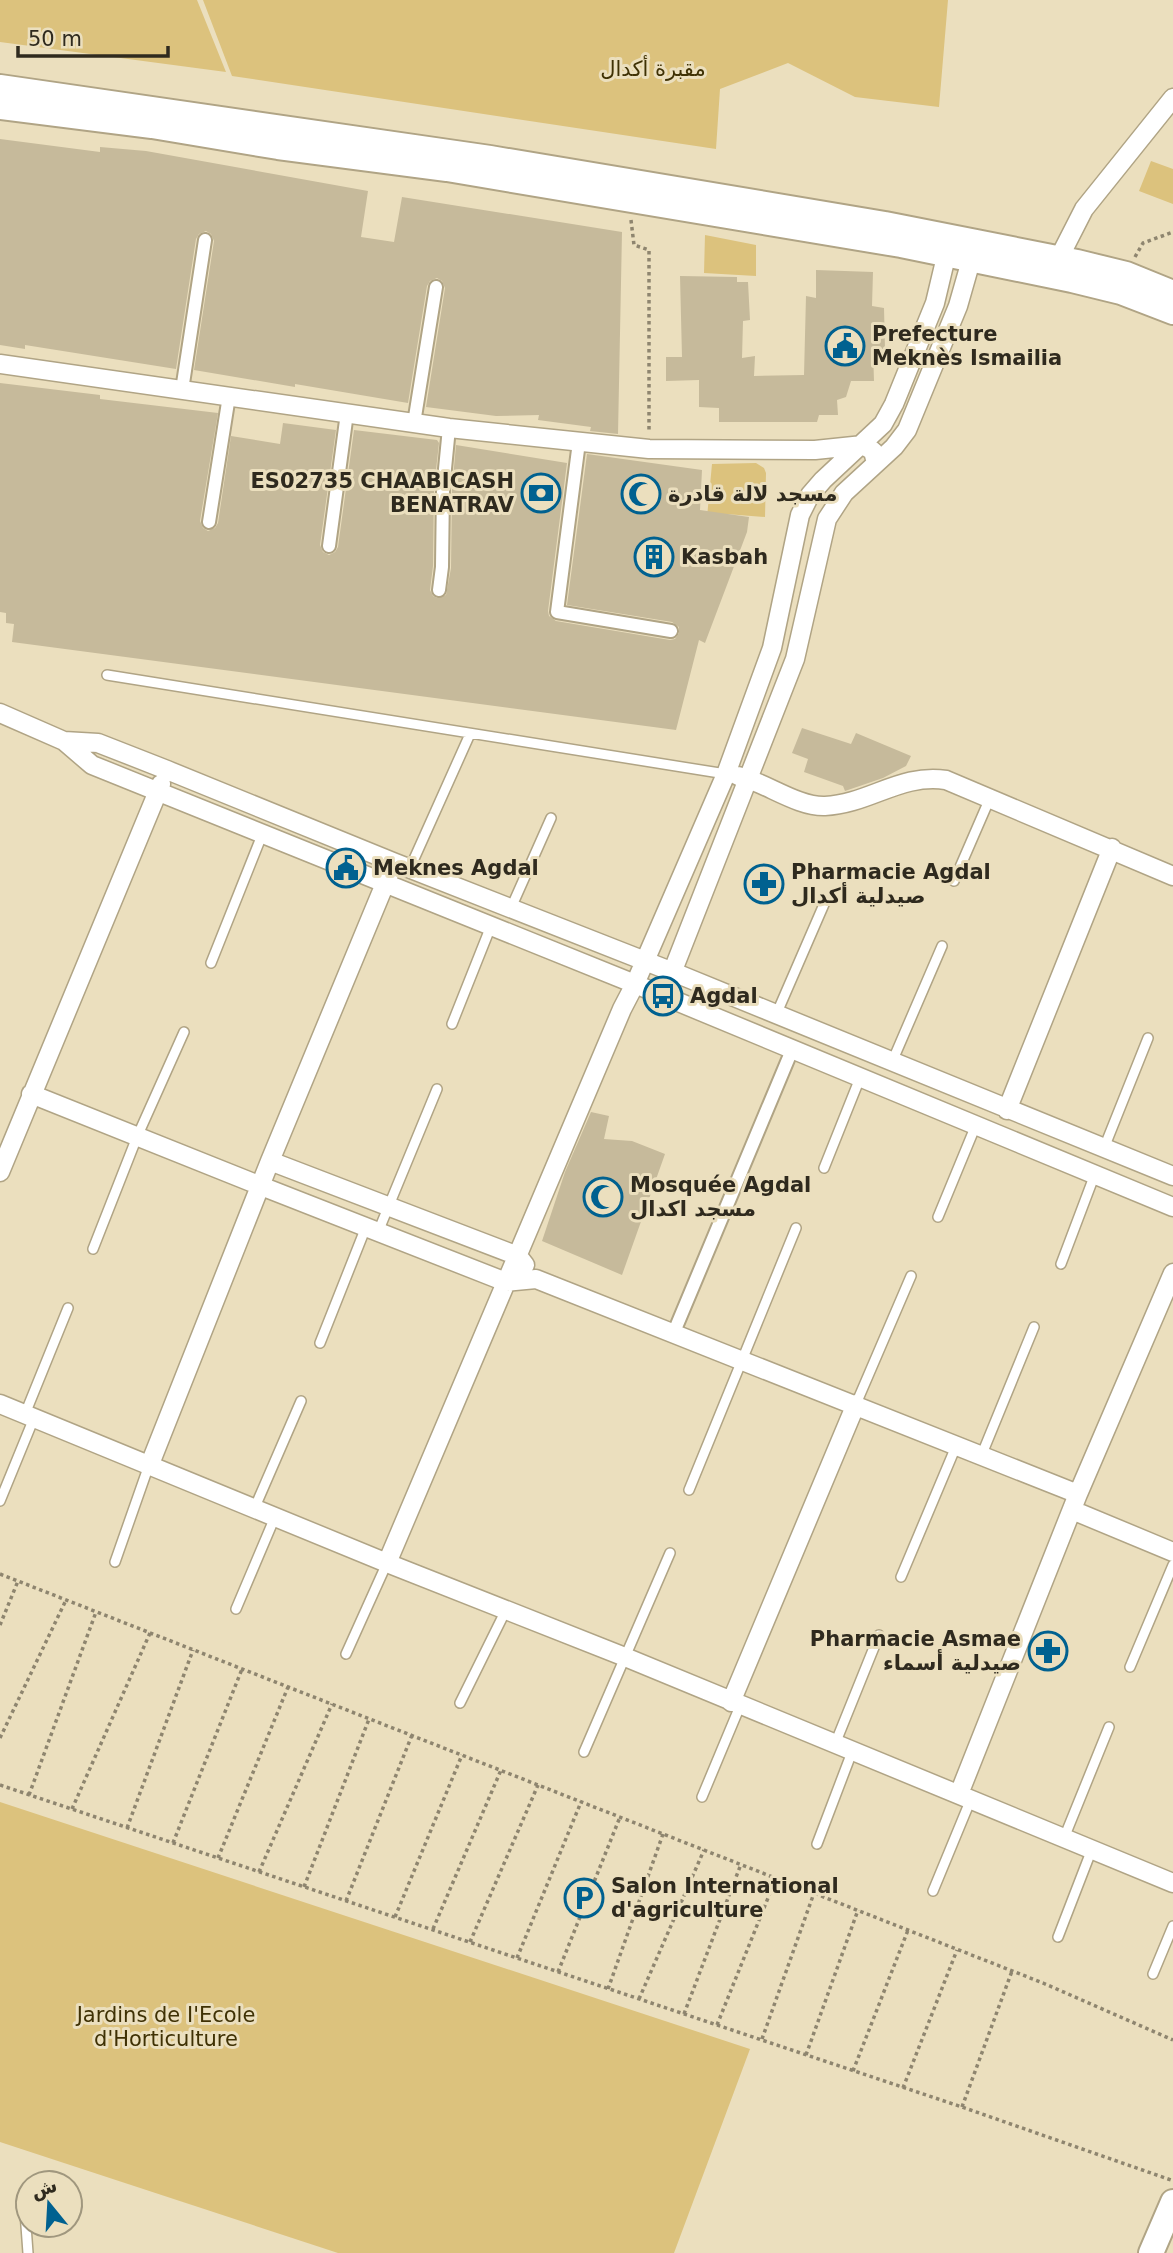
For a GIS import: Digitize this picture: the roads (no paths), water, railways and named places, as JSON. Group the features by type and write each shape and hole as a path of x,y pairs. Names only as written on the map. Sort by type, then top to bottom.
{"main road":[{"path":"0,87 504,160 813,211 974,251 1121,292 1173,312"},
{"path":"0,107 113,120 278,147 447,169 901,245 948,246"},
{"path":"974,251 1059,258 1126,274 1173,293"},
{"path":"1152,2253 1173,2203"}],"street":[{"path":"1059,258 1084,209 1173,98"},
{"path":"181,390 205,240"},
{"path":"387,1563 622,1009 726,774 772,648 800,515 810,495 883,424 894,404 935,303 948,246"},
{"path":"663,996 795,659 823,529 844,493 894,447 914,418 958,306 974,251"},
{"path":"414,422 436,287"},
{"path":"0,364 449,428 649,449 814,450 863,445 873,451 874,465"},
{"path":"209,522 229,396"},
{"path":"329,546 346,413"},
{"path":"439,590 443,489 449,428"},
{"path":"579,442 557,612 671,631"},
{"path":"814,450 855,469 874,465"},
{"path":"0,713 64,741 92,765 158,793 635,984 1173,1207"},
{"path":"64,741 98,743 167,770 1173,1176"},
{"path":"0,1172 167,770"},
{"path":"726,774 748,778 822,807 860,800 912,779 928,777 946,780 1173,876"},
{"path":"1007,1110 1112,848"},
{"path":"150,1464 270,1161 385,883 402,865"},
{"path":"674,1332 801,1025"},
{"path":"31,1094 506,1282 536,1279 982,1454 1173,1552"},
{"path":"270,1161 518,1256 536,1279"},
{"path":"965,1797 1075,1502 1173,1273"},
{"path":"0,1404 1173,1882"},
{"path":"735,1704 856,1404"}],"lane":[{"path":"107,675 726,774"},
{"path":"402,865 470,734"},
{"path":"954,881 990,798"},
{"path":"511,908 551,818"},
{"path":"211,963 262,835"},
{"path":"776,1015 825,902"},
{"path":"452,1024 491,926"},
{"path":"892,1062 942,946"},
{"path":"93,1249 137,1137 184,1032"},
{"path":"1104,1147 1148,1038"},
{"path":"824,1168 860,1078"},
{"path":"320,1343 372,1229 389,1205 438,1089"},
{"path":"938,1217 976,1125"},
{"path":"1061,1264 1095,1174"},
{"path":"689,1490 796,1228"},
{"path":"856,1404 911,1276"},
{"path":"0,1501 68,1308"},
{"path":"982,1454 1034,1327"},
{"path":"255,1507 301,1401"},
{"path":"901,1577 957,1444"},
{"path":"115,1562 150,1464"},
{"path":"236,1609 275,1516"},
{"path":"583,1752 670,1553"},
{"path":"346,1654 387,1563"},
{"path":"1130,1667 1173,1565"},
{"path":"460,1703 506,1609"},
{"path":"835,1744 878,1635"},
{"path":"702,1797 735,1704"},
{"path":"1064,1838 1109,1727"},
{"path":"817,1844 852,1752"},
{"path":"933,1891 965,1797"},
{"path":"1059,1937 1093,1849"},
{"path":"1153,1975 1173,1926"}],"place":[{"name":"Prefecture Meknès Ismailia","path":"845,346"},
{"name":"ES02735 CHAABICASH BENATRAV","path":"541,493"},
{"name":"مسجد لالة قادرة","path":"641,494"},
{"name":"Kasbah","path":"654,557"},
{"name":"Meknes Agdal","path":"346,868"},
{"name":"Pharmacie Agdal صيدلية أكدال","path":"764,884"},
{"name":"Agdal","path":"663,996"},
{"name":"Mosquée Agdal مسجد اكدال","path":"603,1197"},
{"name":"Pharmacie Asmae صيدلية أسماء","path":"1048,1651"},
{"name":"Salon International d'agriculture","path":"584,1898"}],"park label":[{"name":"مقبرة أكدال","path":"653,69"},
{"name":"Jardins de I'Ecole d'Horticulture","path":"166,2027"}]}
